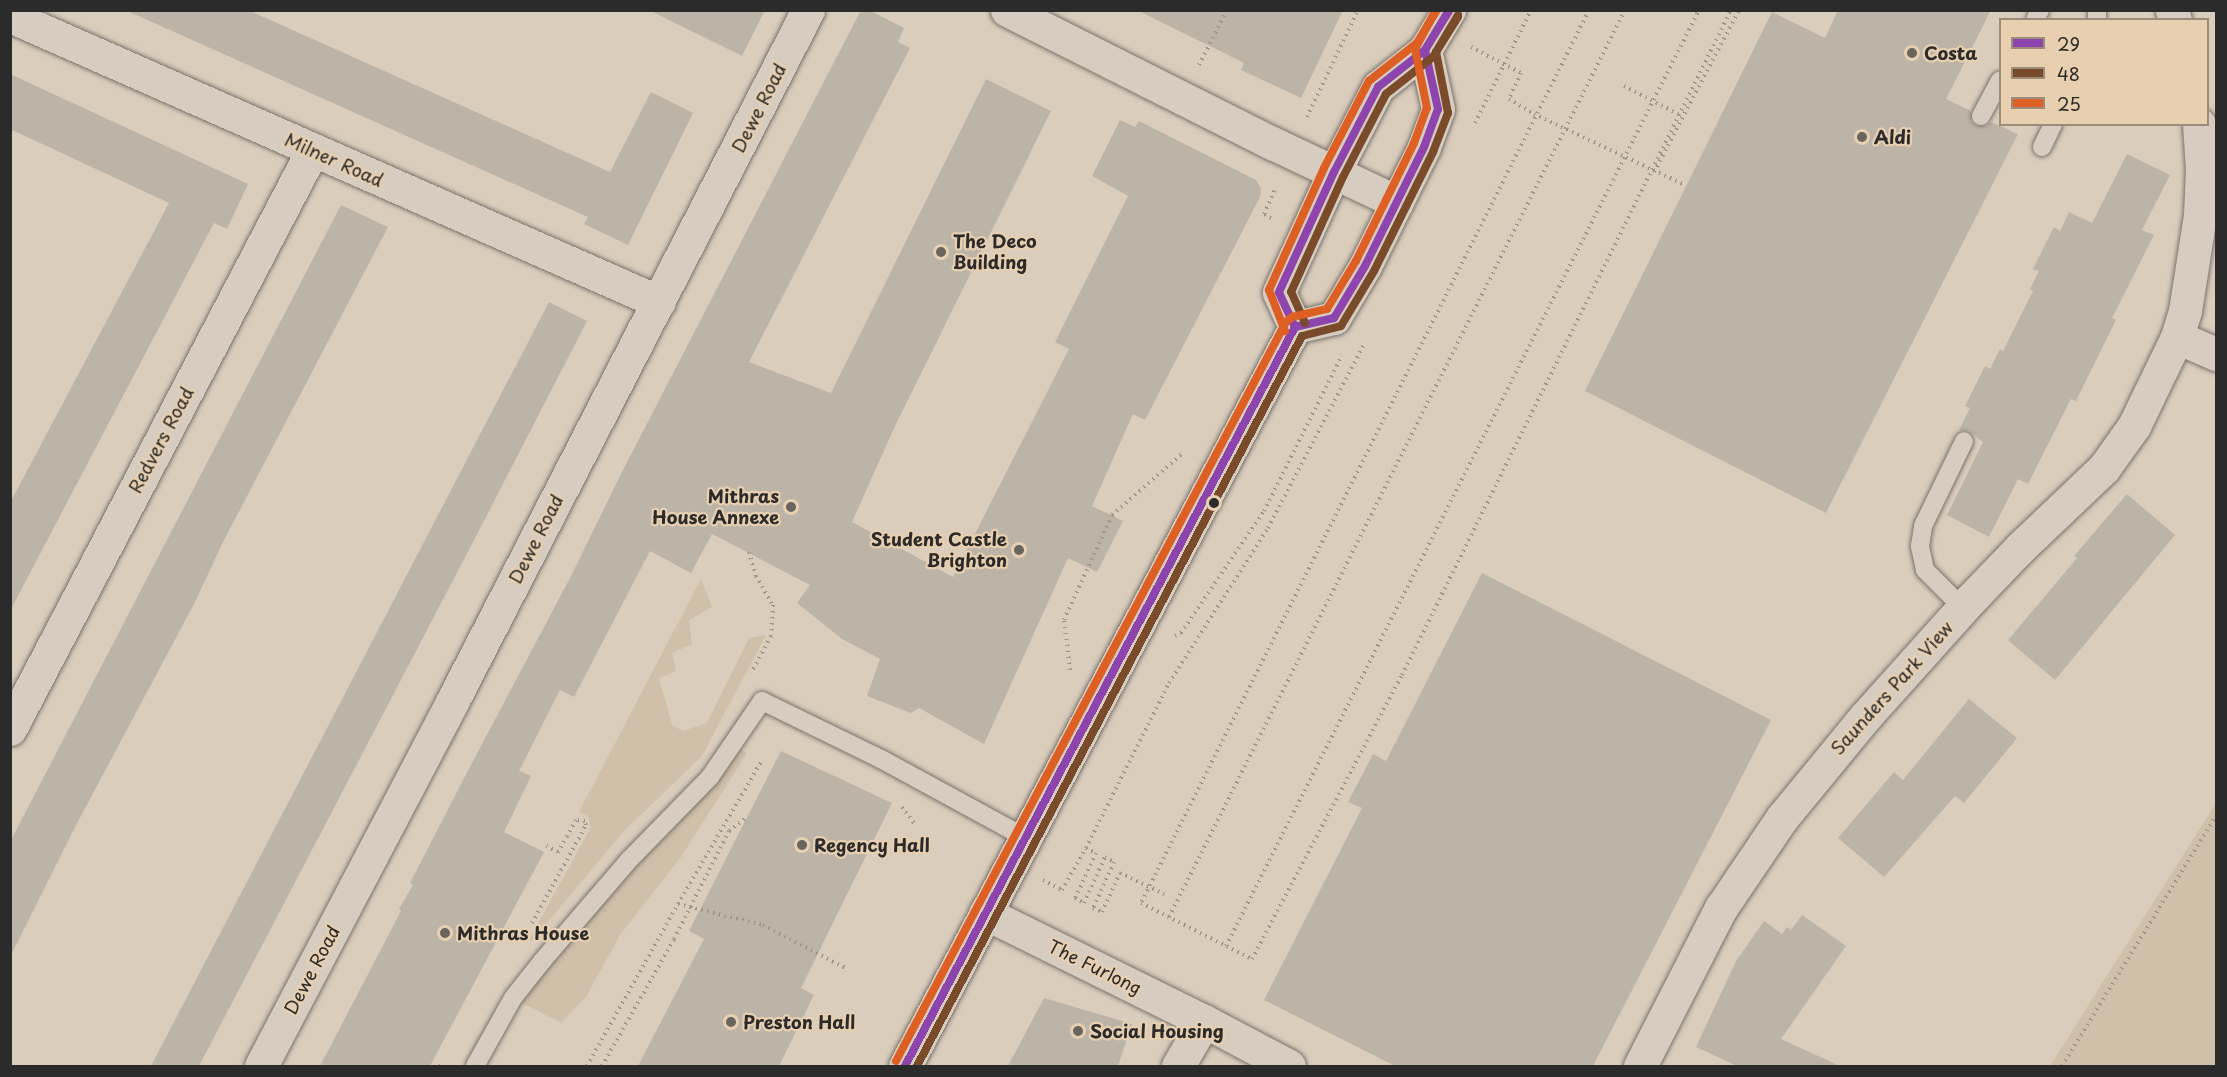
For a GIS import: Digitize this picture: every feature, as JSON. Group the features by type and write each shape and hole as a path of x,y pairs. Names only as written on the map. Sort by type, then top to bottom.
{"street":[{"name":"Dewe Road","path":"261,1066 659,302 808,10"},
{"path":"1007,10 1397,202"},
{"name":"Milner Road","path":"10,16 659,302"},
{"path":"1295,327 1279,292 1334,172 1378,87 1438,30"},
{"path":"905,1066 1295,327 1334,318 1365,266 1424,147 1438,110 1438,30"},
{"name":"Saunders Park View","path":"1640,1066 1721,908 1761,845 1823,766 1963,608 2116,453 2134,426 2177,337 2189,292 2200,215 2202,170 2199,126"},
{"name":"Redvers Road","path":"10,729 312,151"},
{"path":"2177,337 2217,354"},
{"name":"The Furlong","path":"985,914 1204,1021 1289,1066"},
{"path":"1178,1066 1204,1021"}],"lane":[{"path":"1981,116 1999,84"},
{"path":"2042,147 2052,126"},
{"path":"1963,608 1925,570 1920,546 1923,526 1964,441"},
{"path":"475,1066 513,998 630,859 710,777 762,701 881,759 948,798 1017,850"}],"path":[{"path":"1183,98 1227,10"},
{"path":"1474,126 1531,10"},
{"path":"1589,10 1535,112 1141,903 1252,959 1407,664 1731,10"},
{"path":"1169,917 1624,10"},
{"path":"1226,946 1698,10"},
{"path":"1652,171 1739,10"},
{"path":"1438,30 1521,73 1509,99 1652,171 1685,185"},
{"path":"1624,86 1678,114"},
{"path":"1017,850 1062,890 1086,848 1168,683 1268,528 1365,343"},
{"path":"1172,637 1181,633 1264,511 1345,351"},
{"path":"1071,680 1064,620 1112,515 1192,446"},
{"path":"587,1066 762,758"},
{"path":"602,1066 674,939 729,831 748,816"},
{"path":"2062,1066 2217,816"},
{"path":"528,930 586,825 585,821 576,820 558,852 546,846"},
{"path":"1086,848 1096,853 1075,898 1084,903 1105,857 1114,862 1093,908 1102,912 1120,873 1164,894"},
{"path":"678,904 763,925 847,969"}],"shaded area":[{"path":"701,579 712,607 689,620 692,644 672,653 676,671 659,678 672,725 683,731 707,723 749,638 766,635 702,756 623,832 531,942 529,940 591,827 588,816 579,812"},
{"path":"732,745 747,753 681,857 620,935 586,997 561,1023 513,998"},
{"path":"2216,803 2216,1066 2050,1066"}],"building":[{"path":"125,10 248,10 610,172 651,92 693,113 628,245 584,224 588,217"},
{"path":"649,10 765,10 742,56"},
{"path":"861,10 869,10 904,28 898,42 910,48 749,362 831,393 986,79 1051,111 895,426 852,522 953,577 1069,349 1055,342 1128,196 1092,176 1120,120 1135,127 1139,121 1256,180 1261,188 1260,197 1145,420 1133,414 1092,506 1123,521 1097,572 1068,558 984,744 919,708 911,713 867,696 880,659 842,639 797,603 810,585 712,534 691,573 650,551 574,697 560,690 519,771 531,776 504,832 544,852 430,1066 320,1066 401,911 399,909 413,885 410,883 570,578 623,470"},
{"path":"1137,10 1343,10 1301,98 1241,70 1244,63"},
{"path":"1838,10 1991,10 1946,99 1971,111 1971,121 1976,126 1986,126 1991,122 2018,134 1826,513 1585,391 1772,12 1825,38"},
{"path":"10,74 248,184 227,229 214,223 10,611 10,503 169,203 10,129"},
{"path":"2127,154 2170,175 2142,230 2154,235 2112,318 2116,320 2076,401 2071,399 2028,484 2018,479 1989,537 1947,515 1983,442 1969,431 1959,430 1970,408 1965,406 1985,366 1990,369 2000,349 2003,351 2033,291 2030,289 2039,271 2033,269 2054,227 2060,231 2069,212 2092,223"},
{"path":"341,205 388,227 223,542 195,602 74,829 10,957 10,842"},
{"path":"549,302 587,321 472,544 199,1066 151,1066"},
{"path":"2127,494 2175,535 2055,680 2008,640 2077,558 2074,556"},
{"path":"1482,573 1771,720 1593,1066 1395,1066 1264,1000 1362,808 1348,802 1373,754 1386,761"},
{"path":"1969,699 2017,738 1964,803 1955,796 1884,877 1838,838 1894,772 1903,780"},
{"path":"781,751 892,803 801,988 814,995 779,1066 638,1066 704,939 689,931"},
{"path":"1802,915 1846,946 1781,1039 1840,1066 1737,1066 1696,1047 1736,961 1764,921 1782,934 1787,927 1791,930"},
{"name":"Social Housing","path":"1044,998 1132,1024 1118,1066 1008,1066"}],"transit line":[{"name":"25","path":"896,1061 1286,322 1292,317 1327,309 1356,261 1414,143 1427,108 1415,49 1436,10"},
{"name":"25","path":"1285,331 1269,290 1324,168 1369,81 1417,43 1437,10"},
{"name":"29","path":"905,1066 1295,327 1334,318 1365,266 1424,147 1438,109 1425,50 1449,10"},
{"name":"29","path":"1295,327 1279,292 1334,172 1378,87 1425,50 1449,11"},
{"name":"48","path":"917,1066 1302,336 1341,326 1374,271 1433,152 1448,113 1436,52 1458,15"},
{"name":"48","path":"1305,323 1291,292 1343,177 1386,94 1433,57 1458,17"}],"place":[{"name":"Costa","path":"1912,53"},
{"name":"Aldi","path":"1862,137"},
{"name":"The Deco Building","path":"941,252"},
{"name":"Mithras House Annexe","path":"791,507"},
{"name":"Student Castle Brighton","path":"1019,550"},
{"name":"Regency Hall","path":"802,845"},
{"name":"Mithras House","path":"445,933"},
{"name":"Preston Hall","path":"731,1022"},
{"name":"Social Housing","path":"1078,1031"}]}
